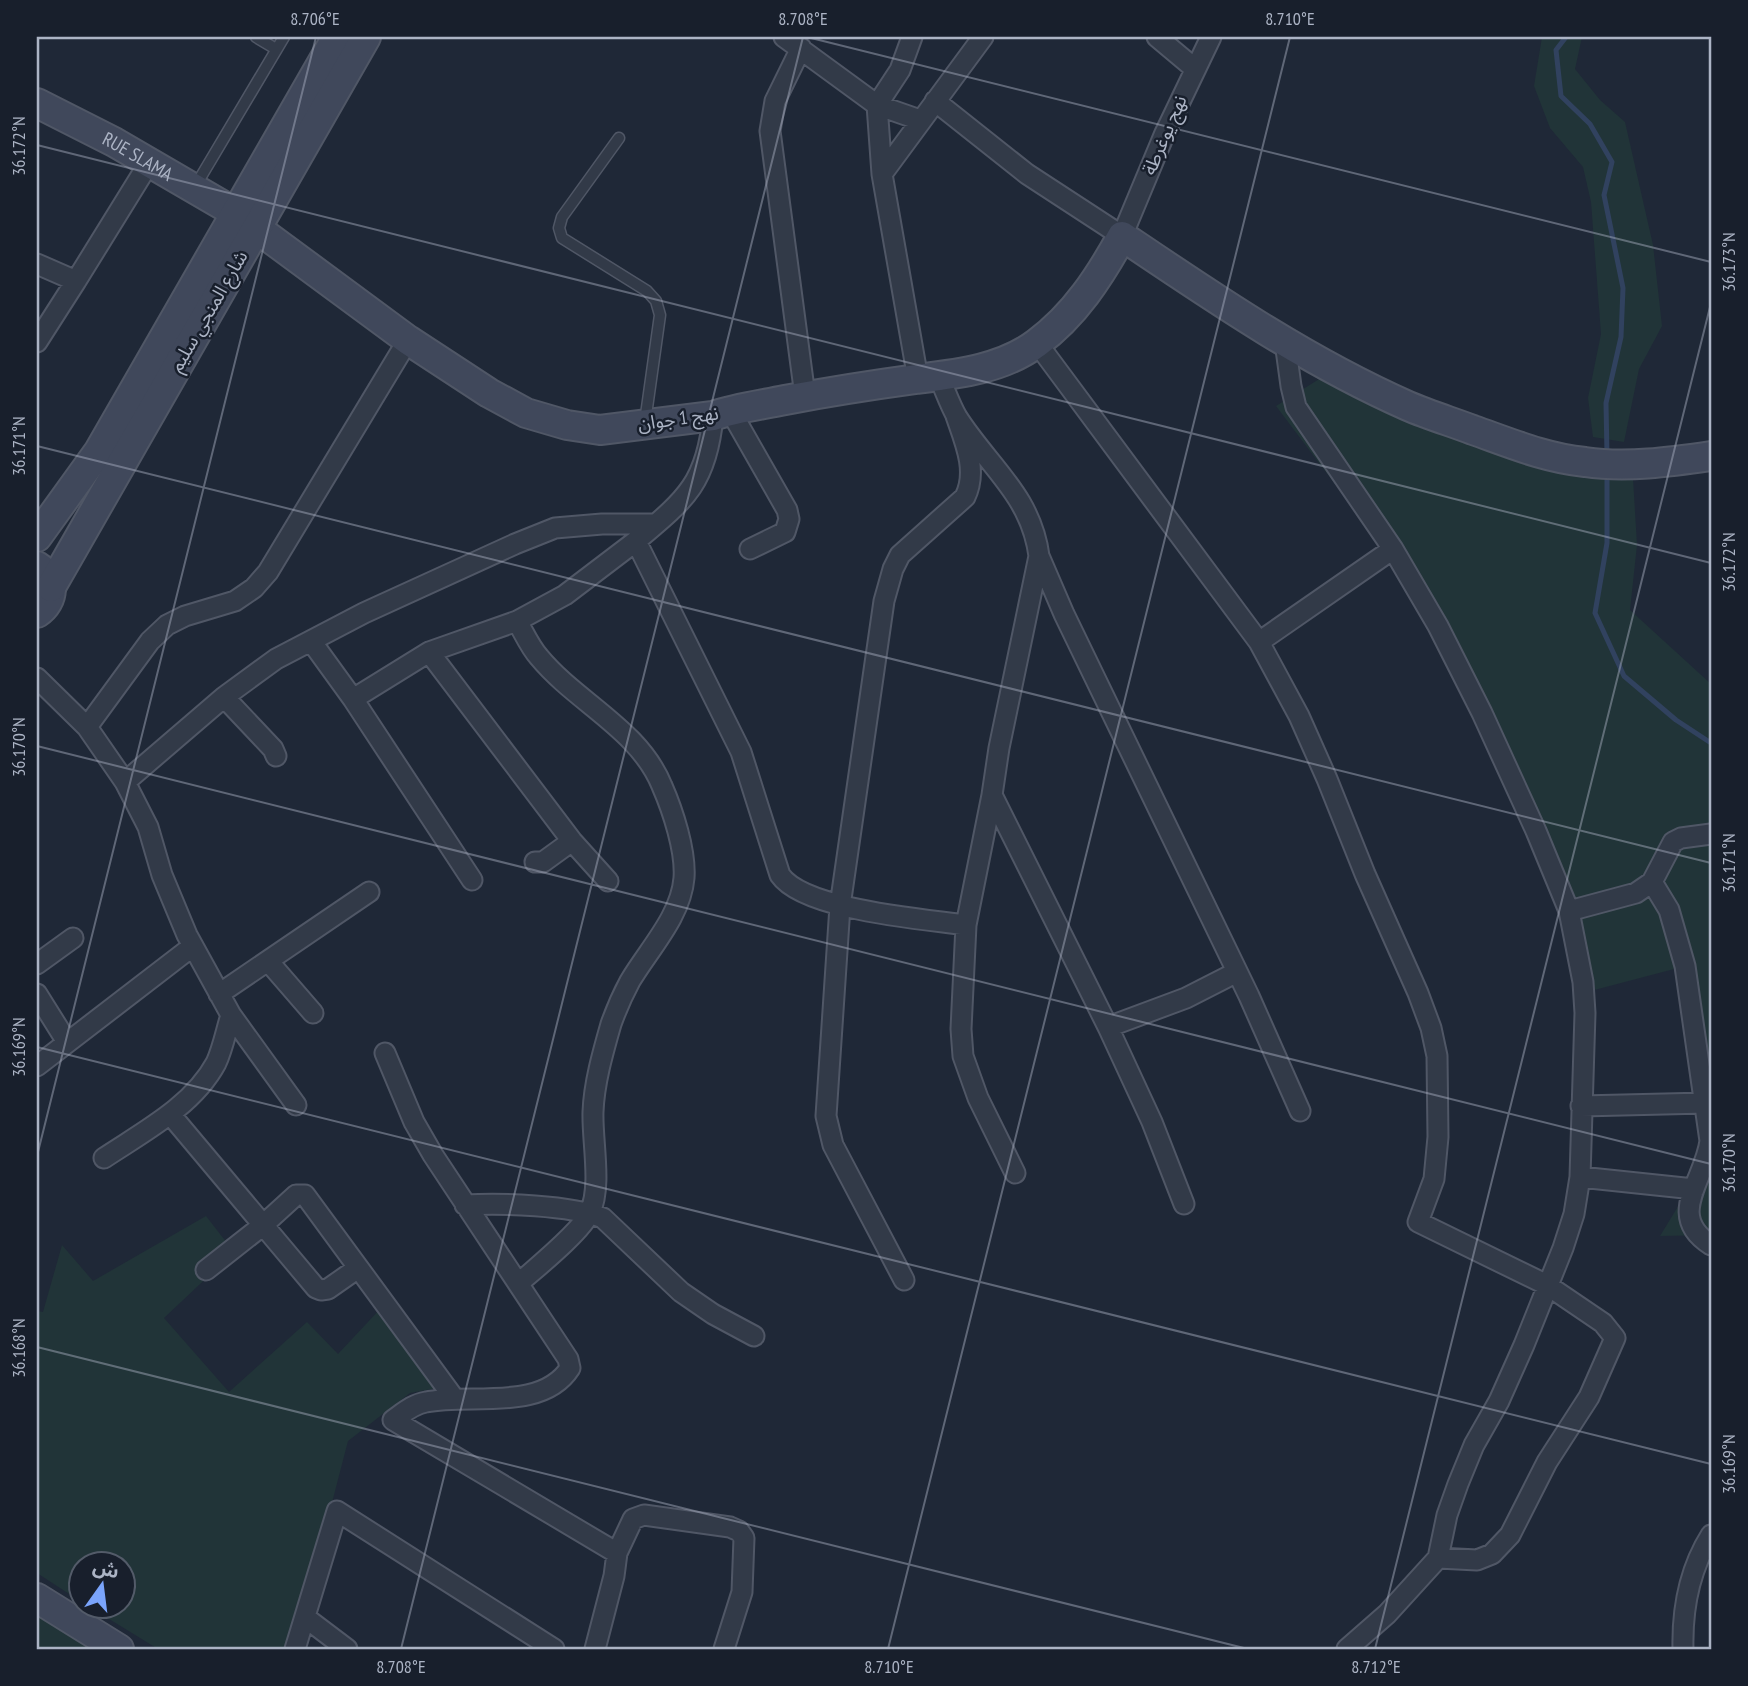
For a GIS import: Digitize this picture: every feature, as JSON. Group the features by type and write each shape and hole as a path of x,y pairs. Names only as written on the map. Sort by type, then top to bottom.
{"street":[{"name":"شارع المنجي سليم","path":"37,636 43,593 246,219 337,37"},
{"name":"شارع المنجي سليم","path":"37,537 99,451 246,219 366,37"},
{"path":"912,37 900,70 877,105 882,174 928,378 1026,508 1036,534 1039,556 1139,771 1237,972 1300,1111"},
{"path":"882,174 982,37"},
{"path":"1157,37 1194,68"},
{"name":"نهج يوغرطة","path":"1122,236 1194,68 1211,37"},
{"path":"805,396 770,131 775,101 792,42 877,105 920,120"},
{"path":"935,101 1027,174 1285,342 1410,407 1536,453 1586,463 1626,464 1711,456"},
{"name":"RUE SLAMA","path":"37,103 114,142 246,219"},
{"path":"37,340 149,163"},
{"name":"نهج 1 جوان","path":"246,219 408,340 489,393 526,413 567,425 600,430 721,413 805,396 928,378 998,364 1037,343 1072,311 1100,275 1122,236"},
{"path":"37,264 76,281"},
{"path":"87,727 150,641 167,625 186,616 235,601 254,588 268,572 408,340"},
{"path":"1285,342 1296,407 1393,549 1438,626 1482,713 1536,831 1569,911 1583,982 1585,1013 1580,1177 1574,1214 1563,1248 1524,1345 1499,1401 1474,1445 1458,1484 1447,1515 1438,1558 1387,1614 1347,1649"},
{"path":"1037,343 1259,642 1299,716 1321,766 1431,1028 1437,1056 1438,1137 1434,1179 1418,1222 1547,1285 1603,1323 1615,1338 1589,1397 1546,1462 1510,1535 1492,1554 1478,1560 1438,1558"},
{"path":"353,699 429,652 517,621 565,594 636,541 680,504 699,476 721,413"},
{"path":"721,413 787,510 789,519 785,532 750,550"},
{"path":"904,1280 833,1145 826,1116 840,906 884,601 900,555 965,497 972,481 967,447 957,416"},
{"path":"125,782 224,697 276,660 364,613 555,528 602,524 656,524"},
{"path":"636,541 741,752 780,875 790,886 840,906 966,925"},
{"path":"1259,642 1393,549"},
{"path":"1015,1173 978,1098 963,1056 961,1029 966,925 1039,556"},
{"path":"517,621 538,656 646,756 662,784 678,831 684,878 679,900 668,922 629,982 612,1021 598,1072 593,1110 595,1179 590,1213 564,1242 519,1283"},
{"path":"312,641 472,880"},
{"path":"429,652 572,841 608,881"},
{"path":"37,678 87,727 125,782 148,827 162,874 193,946 230,1015 296,1105"},
{"path":"224,697 273,749 276,756"},
{"path":"992,795 1108,1027 1152,1122 1184,1204"},
{"path":"1569,911 1636,893 1652,881 1673,842 1681,838 1711,834"},
{"path":"535,862 543,862 572,841"},
{"path":"1652,881 1669,909 1685,966 1710,1133 1708,1157 1688,1208 1698,1237 1711,1245"},
{"path":"219,994 369,892"},
{"path":"37,964 73,938"},
{"path":"37,1066 193,946"},
{"path":"268,961 313,1013"},
{"path":"1108,1027 1186,998 1237,972"},
{"path":"37,994 67,1042"},
{"path":"104,1158 170,1114 204,1080 215,1064 230,1015"},
{"path":"385,1053 414,1122 465,1205 568,1359 570,1368 563,1379 524,1397 454,1398 414,1406 393,1420 617,1553"},
{"path":"1581,1106 1706,1103"},
{"path":"170,1114 316,1288 328,1289 358,1268"},
{"path":"1580,1177 1694,1189"},
{"path":"206,1270 296,1195 305,1195 454,1398"},
{"path":"465,1205 490,1204 590,1213 603,1218 681,1292 713,1314 754,1336"},
{"path":"295,1649 337,1511 554,1649"},
{"path":"595,1649 614,1576 617,1553 633,1519 638,1516 730,1527 739,1531 744,1538 742,1592 724,1649"},
{"path":"1684,1649 1684,1606 1691,1577 1711,1535"},
{"path":"37,1598 119,1649"},
{"path":"306,1618 347,1649"}],"lane":[{"path":"256,37 276,49"},
{"path":"194,189 284,37"},
{"path":"619,138 562,217 559,228 562,238 647,291 656,301 660,315 645,423"}],"green space":[{"path":"1542,37 1582,37 1575,69 1600,100 1625,122 1653,245 1662,326 1639,369 1624,442 1593,437 1588,398 1601,334 1591,202 1583,167 1550,128 1534,86"},
{"path":"1324,376 1543,466 1586,478 1633,478 1637,545 1630,610 1711,684 1711,1235 1660,1236 1699,1172 1705,1089 1678,968 1583,993 1564,927 1534,851 1469,705 1417,601 1381,545 1276,406"},
{"path":"206,1216 234,1252 164,1318 229,1392 307,1322 338,1354 382,1307 443,1387 410,1393 348,1441 294,1649 158,1649 111,1620 136,1620 136,1550 66,1550 66,1592 37,1573 37,1311 43,1312 62,1245 93,1281"},
{"path":"37,1610 97,1649 37,1649"}],"waterway":[{"path":"1566,37 1556,50 1561,96 1590,124 1612,162 1604,195 1623,288 1621,337 1606,403 1607,455"},
{"path":"1607,472 1607,543 1595,613 1624,676 1676,720 1711,743"}]}
